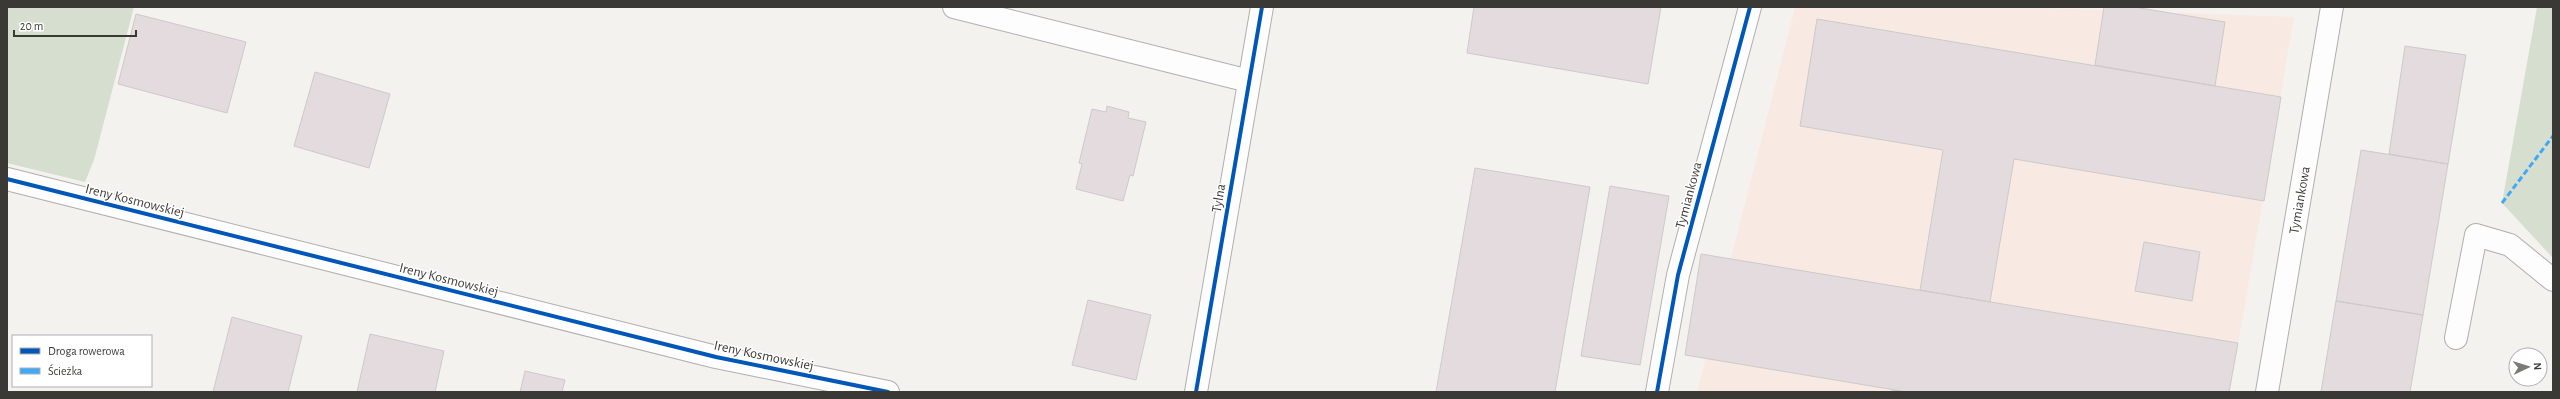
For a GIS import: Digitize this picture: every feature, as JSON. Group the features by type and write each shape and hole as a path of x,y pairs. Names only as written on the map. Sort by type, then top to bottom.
{"street":[{"path":"954,7 1249,81"},
{"name":"Tylna","path":"1196,392 1262,7"},
{"name":"Tymiankowa","path":"1657,392 1678,275 1750,7"},
{"name":"Tymiankowa","path":"2267,392 2332,7"},
{"name":"Ireny Kosmowskiej","path":"7,179 716,357 888,392"},
{"path":"2456,338 2476,235 2510,245 2553,280"}],"shaded area":[{"path":"1795,7 2018,7 2294,17 2230,392 1697,392"}],"green space":[{"path":"7,7 134,7 94,160 85,182 7,163"},
{"path":"2537,7 2553,7 2553,258 2502,203"}],"building":[{"path":"1474,7 1661,7 1648,84 1467,53"},
{"path":"2104,7 2134,7 2225,22 2215,86 2095,65"},
{"path":"136,14 246,42 227,113 118,84"},
{"path":"1817,19 2281,97 2264,201 2014,159 1990,302 1920,290 1943,150 1800,126"},
{"path":"2405,46 2466,55 2448,164 2389,154"},
{"path":"315,72 390,94 369,168 294,146"},
{"path":"1107,106 1129,112 1128,118 1146,122 1133,176 1130,175 1123,201 1076,189 1082,164 1079,163 1092,109 1106,112"},
{"path":"2361,150 2448,164 2423,315 2336,301"},
{"path":"1475,168 1590,187 1555,392 1436,392"},
{"path":"1610,186 1669,196 1640,365 1581,356"},
{"path":"2144,242 2200,252 2192,301 2135,291"},
{"path":"1701,254 2238,343 2229,392 1907,392 1685,355"},
{"path":"1088,300 1151,315 1136,380 1072,365"},
{"path":"2336,301 2423,315 2410,392 2321,392"},
{"path":"232,317 302,336 288,392 213,392"},
{"path":"370,334 444,351 435,392 357,392"},
{"path":"525,371 565,380 562,392 520,392"},
{"path":"1892,390 1907,392 1892,392"}],"marked path":[{"path":"2502,203 2553,136"}],"cycle path":[{"path":"1196,392 1262,7"},
{"path":"1657,392 1678,275 1750,7"},
{"path":"7,179 716,357 888,392"}]}
